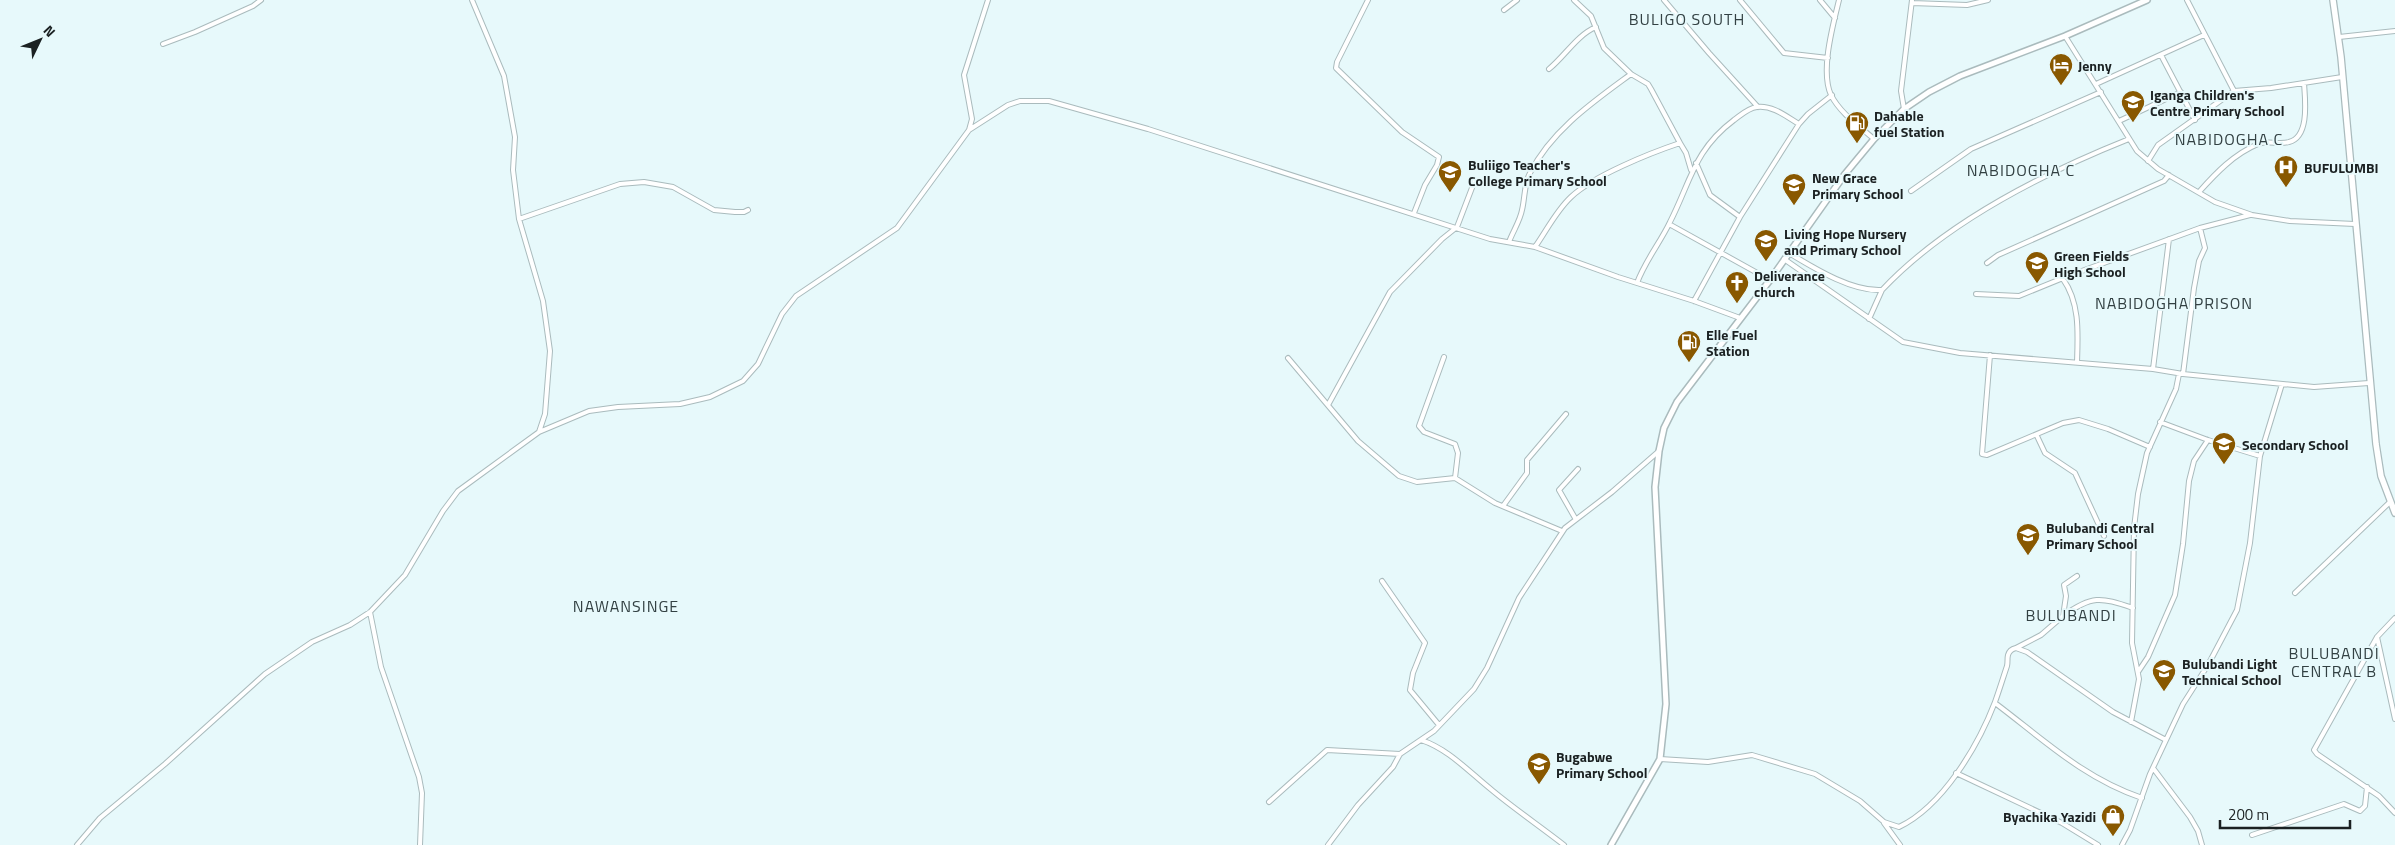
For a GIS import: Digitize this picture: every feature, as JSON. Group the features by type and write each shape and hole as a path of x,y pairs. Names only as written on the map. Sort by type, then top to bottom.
{"main road":[{"path":"2334,0 2376,444 2381,476 2395,513"}],"street":[{"path":"163,44 254,6 260,0"},
{"path":"472,0 504,76 515,137 513,170 519,219 543,302 550,351 545,414 540,432"},
{"path":"77,845 100,818 165,764 265,674 305,646 350,625 370,612 405,575 443,511 458,491 540,432 589,411 618,407 680,404 710,396 743,381 758,364 782,314 796,296 897,228 968,130 972,119 964,74 988,0"},
{"path":"1368,0 1336,68 1402,132 1439,157 1414,213"},
{"path":"1504,10 1517,0"},
{"path":"1574,0 1591,16 1604,48 1631,74 1648,84 1686,153 1691,170"},
{"path":"1664,0 1709,54 1758,107"},
{"path":"1740,0 1784,53 1828,58"},
{"path":"1820,0 1835,18"},
{"path":"1839,0 1828,58 1827,78 1832,95 1841,110 1874,139"},
{"path":"1904,109 1900,91 1912,2 1968,6 1988,0"},
{"path":"2187,0 2234,90"},
{"path":"1612,845 1660,759 1666,704 1655,488 1658,451 1664,428 1677,402 1770,280 1845,174 1874,139 1904,109 1929,92 1960,76 2065,36 2143,1"},
{"path":"1549,69 1568,52 1582,35 1596,26"},
{"path":"2339,37 2395,31"},
{"path":"2096,84 2204,35"},
{"path":"2065,36 2137,151 2169,175 2215,202 2252,215 2290,221 2355,224"},
{"path":"2161,55 2195,120"},
{"path":"1509,242 1522,213 1530,173 1544,152 1557,135 1576,116 1631,74"},
{"path":"2148,160 2158,145 2234,90 2272,88 2342,77"},
{"path":"2199,192 2219,170 2249,148 2262,142 2288,142 2297,136 2303,127 2304,83"},
{"path":"1911,191 1971,149 2101,92"},
{"path":"2119,121 2182,92"},
{"path":"1694,301 1740,217 1799,124 1808,114 1832,95"},
{"path":"968,130 1008,105 1027,100 1049,101 1148,129 1490,238 1535,247 1740,318"},
{"path":"1637,283 1669,224 1691,170 1722,129 1746,111 1758,107 1776,110 1799,124"},
{"path":"1869,319 1882,290 1900,271 1997,201 2099,151 2129,139"},
{"path":"1535,247 1560,209 1579,190 1662,149 1680,143"},
{"path":"1696,163 1710,195 1740,217"},
{"path":"1987,263 1998,255 2164,181 2169,175"},
{"path":"1328,406 1390,292 1442,239 1457,227 1475,180"},
{"path":"519,219 620,184 644,182 673,187 714,210 735,212 748,210"},
{"path":"1976,294 2020,296 2200,228 2252,215"},
{"path":"1669,224 1719,254 1770,280"},
{"path":"2131,722 2138,688 2138,672 2132,643 2134,528 2138,494 2150,447 2181,374 2199,261 2205,248 2200,228"},
{"path":"2153,369 2170,239"},
{"path":"1789,253 1815,268 1865,290 1882,290"},
{"path":"1784,259 1903,342 1930,348 2153,369 2181,374 2314,387 2369,383"},
{"path":"2063,279 2070,289 2076,312 2077,362"},
{"path":"1990,355 1982,454 1987,455 2037,436 2063,423 2079,420 2150,447"},
{"path":"1444,357 1420,426 1424,432 1455,444 1458,453 1455,478"},
{"path":"1288,358 1358,441 1398,476 1416,482 1455,478 1503,506 1562,531"},
{"path":"2122,845 2130,830 2153,768 2183,704 2208,665 2237,610 2250,543 2260,456 2282,384"},
{"path":"1503,506 1527,473 1527,460 1566,414"},
{"path":"2160,422 2208,440 2260,456"},
{"path":"2037,436 2045,454 2075,473 2104,536"},
{"path":"2138,672 2148,657 2175,595 2183,544 2189,481 2194,461 2208,440"},
{"path":"1328,845 1358,806 1393,767 1400,754 1439,725 1482,679 1519,598 1562,531 1575,518 1612,492 1658,451"},
{"path":"1575,518 1559,490 1578,469"},
{"path":"2295,593 2390,502"},
{"path":"2063,616 2066,596 2064,585 2078,576"},
{"path":"1382,581 1425,643 1413,673 1410,690 1439,725"},
{"path":"1884,822 1894,827 1907,823 1936,798 1956,774 1976,743 1995,702 2008,664 2007,656 2012,649 2041,635 2077,606 2101,598 2133,608"},
{"path":"370,612 381,667 419,777 422,793 420,845"},
{"path":"2395,618 2377,637 2314,750 2317,754 2367,787 2395,813"},
{"path":"2377,637 2395,719"},
{"path":"2016,648 2026,652 2131,722 2166,740"},
{"path":"1995,702 2064,758 2121,791 2142,798"},
{"path":"1421,740 1433,744 1456,759 1510,805 1564,845"},
{"path":"1269,802 1327,750 1400,754"},
{"path":"1660,759 1708,762 1752,754 1816,774 1860,801 1884,822 1900,845"},
{"path":"2153,768 2190,816 2198,831 2202,845"},
{"path":"1956,774 2062,823 2098,845"},
{"path":"2252,835 2344,804 2360,811 2364,806 2367,787"}],"place":[{"name":"Jenny","path":"2061,86"},
{"name":"Iganga Children's Centre Primary School","path":"2133,123"},
{"name":"Dahable fuel Station","path":"1857,144"},
{"name":"BUFULUMBI","path":"2286,188"},
{"name":"Buliigo Teacher's College Primary School","path":"1450,193"},
{"name":"New Grace Primary School","path":"1794,206"},
{"name":"Living Hope Nursery and Primary School","path":"1766,262"},
{"name":"Green Fields High School","path":"2037,284"},
{"name":"Deliverance church","path":"1737,304"},
{"name":"Elle Fuel Station","path":"1689,363"},
{"name":"Secondary School","path":"2224,465"},
{"name":"Bulubandi Central Primary School","path":"2028,556"},
{"name":"Bulubandi Light Technical School","path":"2164,692"},
{"name":"Bugabwe Primary School","path":"1539,785"},
{"name":"Byachika Yazidi","path":"2113,837"}],"district":[{"name":"BULIGO SOUTH","path":"1687,19"},
{"name":"NABIDOGHA C","path":"2229,139"},
{"name":"NABIDOGHA C","path":"2021,170"},
{"name":"NABIDOGHA PRISON","path":"2174,303"},
{"name":"NAWANSINGE","path":"626,606"},
{"name":"BULUBANDI","path":"2071,615"},
{"name":"BULUBANDI CENTRAL B","path":"2334,662"}]}
